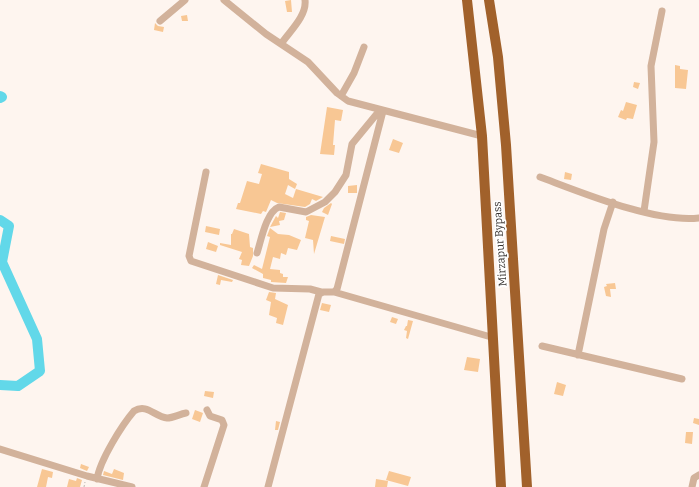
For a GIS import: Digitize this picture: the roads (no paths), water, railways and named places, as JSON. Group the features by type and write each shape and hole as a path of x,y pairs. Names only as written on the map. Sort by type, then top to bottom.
{"highway":[{"path":"467,0 482,136 501,487"},
{"name":"Mirzapur Bypass","path":"489,0 498,57 506,145 527,487"}],"street":[{"path":"160,21 185,0"},
{"path":"224,0 266,34 308,62 341,96 353,103 482,136"},
{"path":"281,44 301,16 305,8 305,0"},
{"path":"644,211 654,142 651,66 662,11"},
{"path":"341,96 354,73 364,47"},
{"path":"258,253 269,216 275,209 279,208 306,212 325,202 335,192 346,175 352,144 382,111"},
{"path":"334,292 337,290 382,111"},
{"path":"206,172 189,256 191,261 273,288 310,289 321,292 334,292 491,337"},
{"path":"540,177 644,211 673,218 699,218"},
{"path":"578,355 604,230 613,202"},
{"path":"268,487 319,294 321,292"},
{"path":"542,346 682,379"},
{"path":"97,479 99,469 104,458 134,411 140,408 146,409 166,418 186,413"},
{"path":"204,487 224,425 222,420 210,416 207,410"},
{"path":"0,449 97,479 132,487"},
{"path":"692,487 694,478 699,475"}],"waterway":[{"path":"0,96 2,97 0,98"},
{"path":"0,220 9,226 2,262 37,339 40,371 18,386 0,385"}]}
